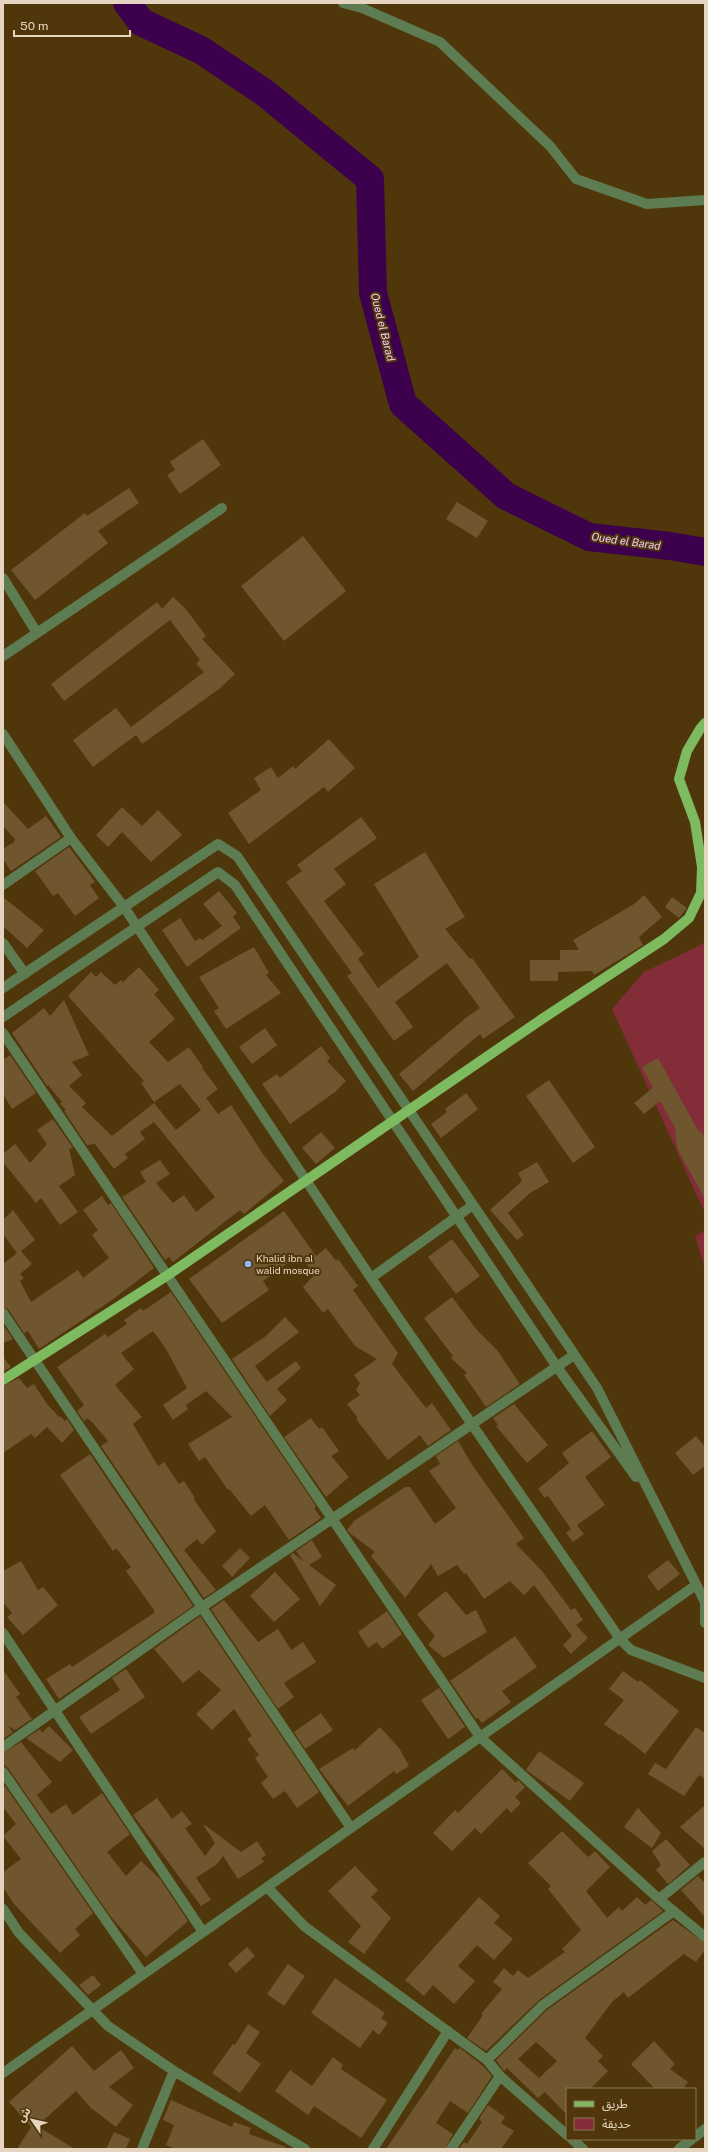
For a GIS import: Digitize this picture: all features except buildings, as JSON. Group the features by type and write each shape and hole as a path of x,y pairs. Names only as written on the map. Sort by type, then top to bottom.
{"main road":[{"path":"3,1380 168,1275 542,1018 664,938 689,918 701,893 702,867 695,822 679,779 687,750 705,723"}],"street":[{"path":"343,3 362,8 440,42 550,146 576,179 647,204 705,200"},
{"path":"3,656 222,508"},
{"path":"3,578 37,633"},
{"path":"3,734 72,838 137,926 371,1278 620,1639 631,1650 705,1678"},
{"path":"3,885 72,838"},
{"path":"3,988 218,844 237,856 597,1388 705,1602 705,1623"},
{"path":"3,1017 218,872 224,876 235,885 557,1367 655,1502"},
{"path":"3,943 24,974"},
{"path":"3,1033 480,1737 659,1899 705,1937"},
{"path":"371,1278 472,1205"},
{"path":"3,1313 352,1828"},
{"path":"3,1747 202,1607 574,1355"},
{"path":"3,2073 696,1585"},
{"path":"3,1634 203,1932"},
{"path":"3,1772 143,1974"},
{"path":"659,1899 705,1862"},
{"path":"267,1887 304,1926 487,2060 500,2076 566,2134"},
{"path":"3,1909 19,1933 108,2026 174,2071 304,2149"},
{"path":"487,2060 543,2005 674,1911"},
{"path":"373,2149 448,2031"},
{"path":"142,2149 174,2071"},
{"path":"451,2149 500,2076"},
{"path":"696,2136 705,2129"},
{"path":"573,2140 583,2149"},
{"path":"679,2149 691,2140"}],"green space":[{"path":"705,943 705,1213 612,1009 644,972"},
{"path":"705,1231 705,1268 695,1236"}],"waterway":[{"name":"Oued el Barad","path":"127,3 141,22 201,50 265,93 370,179 373,293 403,404 506,496 589,537 670,546 705,552"}],"place":[{"name":"Khalid ibn al walid mosque","path":"248,1264"}]}
